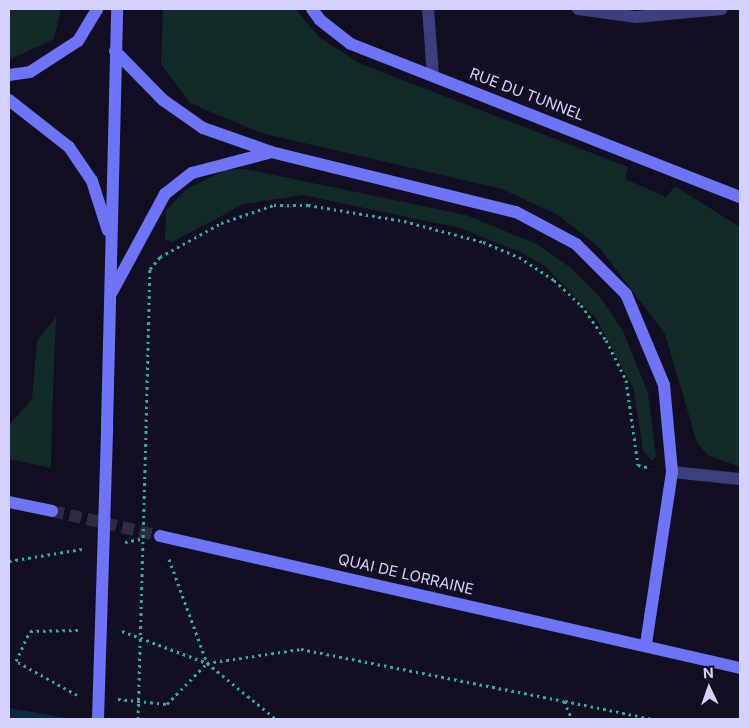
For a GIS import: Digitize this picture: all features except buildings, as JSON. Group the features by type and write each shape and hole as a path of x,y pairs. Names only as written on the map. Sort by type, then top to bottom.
{"main road":[{"path":"9,75 30,72 78,41 97,9"},
{"path":"98,719 117,9"},
{"name":"RUE DU TUNNEL","path":"312,9 320,20 351,44 740,197"},
{"path":"115,52 163,100 203,128 271,152 516,212 576,244 626,294 664,384 672,472 646,644"},
{"path":"9,100 69,148 92,181 111,242"},
{"path":"110,295 166,194 192,173 271,152"},
{"path":"9,502 52,511"},
{"name":"QUAI DE LORRAINE","path":"160,536 646,644 740,668"}],"street":[{"path":"428,9 434,76"},
{"path":"578,9 636,17 722,9"},
{"path":"672,472 740,479"}],"path":[{"path":"138,719 150,269 160,257 221,223 274,205 308,205 404,221 483,242 519,257 554,280 582,305 626,380 638,465 672,472"},
{"path":"122,542 160,536 207,663 276,719"},
{"path":"9,561 84,549"},
{"path":"207,663 301,649 653,719"},
{"path":"564,701 572,719"}],"green space":[{"path":"9,9 61,9 54,39 9,60"},
{"path":"163,9 295,9 320,38 361,64 628,167 625,179 666,197 675,186 740,227 740,467 709,456 697,443 665,334 600,248 558,215 502,189 261,133 190,103 161,64"},
{"path":"245,169 466,215 537,244 571,268 600,297 623,331 648,393 656,456 652,461 643,451 634,390 596,318 545,266 520,252 460,228 303,195 244,204 172,242 165,240 166,210 187,189 225,170"},
{"path":"56,317 51,468 9,459 9,425 32,399 37,341"}],"water":[{"path":"9,708 44,714 72,719 9,719"}],"tunnel":[{"path":"52,511 160,536"}]}
